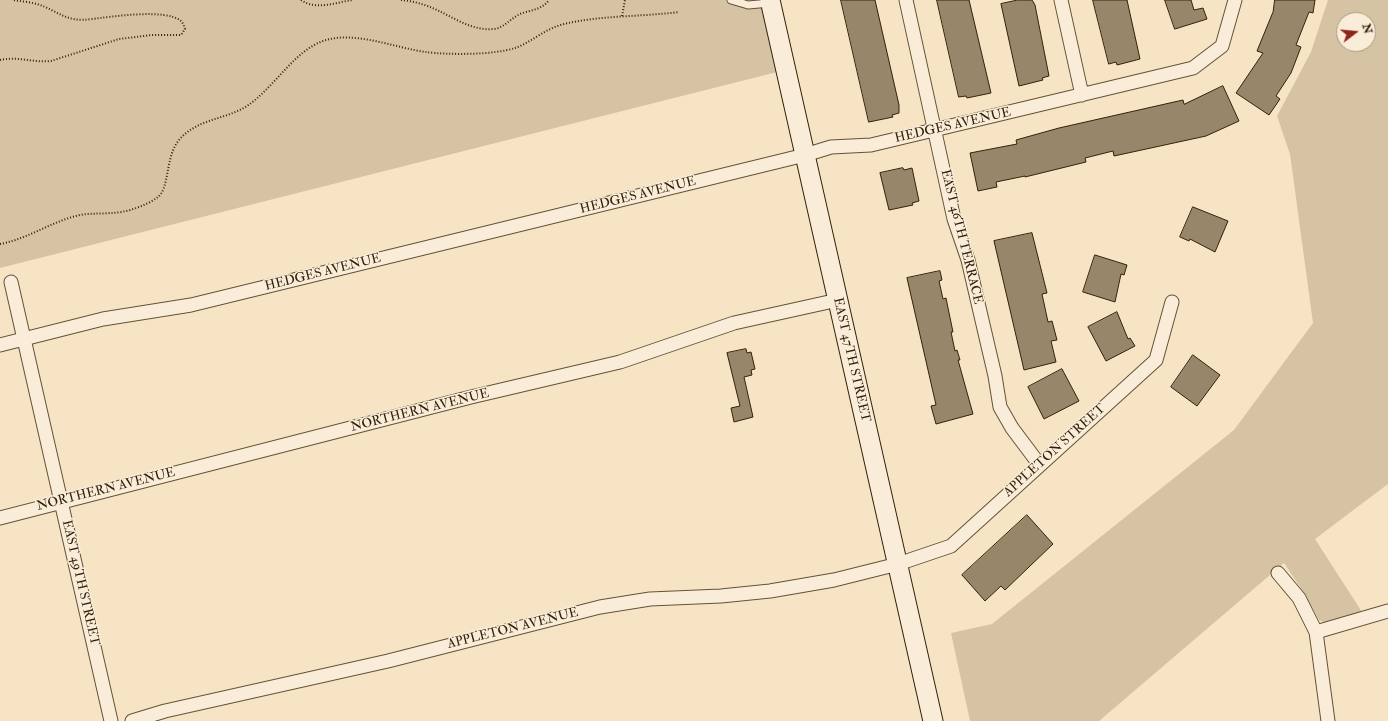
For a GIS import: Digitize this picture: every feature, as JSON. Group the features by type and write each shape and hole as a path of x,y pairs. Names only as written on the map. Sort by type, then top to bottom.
{"main road":[{"name":"EAST 47TH STREET","path":"770,1 933,721"}],"street":[{"name":"EAST 46TH TERRACE","path":"906,0 954,219 973,283 1000,407 1012,428 1039,464"},
{"path":"1061,0 1082,95"},
{"name":"HEDGES AVENUE","path":"0,345 103,319 192,305 805,155 831,147 872,145 1193,68 1222,46 1235,0"},
{"name":"EAST 49TH STREET","path":"11,282 111,721"},
{"name":"NORTHERN AVENUE","path":"0,518 61,501 463,399 620,362 734,323 838,300"},
{"name":"APPLETON STREET","path":"898,564 951,546 1039,464 1156,360 1172,302"},
{"name":"APPLETON AVENUE","path":"132,721 165,711 388,661 600,606 650,599 721,596 770,591 834,580 898,564"},
{"path":"1278,573 1299,598 1316,632 1327,720"},
{"path":"1316,632 1388,611"}],"lane":[{"path":"732,0 748,5 770,1"}],"path":[{"path":"0,60 14,59 41,62 51,61 113,40 140,36 181,35 185,29 182,21 156,15 130,14 70,20 36,4 12,0"},
{"path":"301,0 311,5 320,6 353,0"},
{"path":"401,0 411,1 438,10 475,28 495,29 506,24 518,15 538,9 549,0"},
{"path":"622,16 625,0"},
{"path":"0,244 20,239 80,215 118,213 140,206 155,199 163,190 169,160 180,139 201,123 236,112 246,106 265,91 311,47 324,40 348,38 378,42 427,53 480,53 514,48 552,28 564,24 622,16 679,12"}],"shaded area":[{"path":"0,0 761,0 777,72 0,268"},
{"path":"1328,0 1388,0 1388,484 1315,539 1362,612 1324,622 1319,620 1304,593 1284,563 1099,721 970,721 951,633 992,624 1234,430 1313,323 1290,154 1277,116 1311,52"}],"building":[{"path":"841,0 875,0 899,105 899,113 892,115 893,117 869,122"},
{"path":"937,0 969,0 991,93 967,98 966,96 959,97"},
{"path":"1018,0 1032,0 1035,5 1049,76 1042,78 1043,80 1019,86 1001,4"},
{"path":"1093,0 1127,0 1140,59 1117,65 1116,62 1109,64"},
{"path":"1165,0 1191,0 1194,10 1203,8 1207,19 1175,29"},
{"path":"1275,0 1315,0 1313,13 1309,12 1296,45 1301,47 1291,73 1276,96 1280,99 1269,115 1236,93 1263,53 1257,51 1273,12"},
{"path":"1223,86 1239,121 1206,136 1114,156 1113,151 1085,158 1086,162 1025,177 996,182 997,187 978,191 970,153 1017,144 1016,140 1059,128 1183,100 1184,104"},
{"path":"903,168 904,170 912,168 919,201 912,203 913,205 889,210 880,173"},
{"path":"1193,207 1228,221 1215,252 1190,239 1189,241 1180,237"},
{"path":"1032,233 1047,293 1042,294 1048,322 1052,321 1057,340 1051,341 1056,362 1024,370 994,241"},
{"path":"1095,255 1127,265 1124,275 1121,274 1115,302 1083,292"},
{"path":"940,271 942,280 939,281 943,299 946,298 953,332 951,332 955,351 957,350 960,360 958,360 973,414 936,424 931,406 936,405 907,278"},
{"path":"1117,312 1128,339 1130,338 1135,346 1106,361 1088,327"},
{"path":"746,349 747,353 751,352 755,369 751,370 752,375 744,377 753,417 734,422 731,408 740,406 727,353"},
{"path":"1193,355 1220,375 1197,406 1171,387"},
{"path":"1062,369 1079,401 1044,419 1028,387"},
{"path":"1027,515 1053,544 1005,590 1001,586 985,601 962,575"}]}
